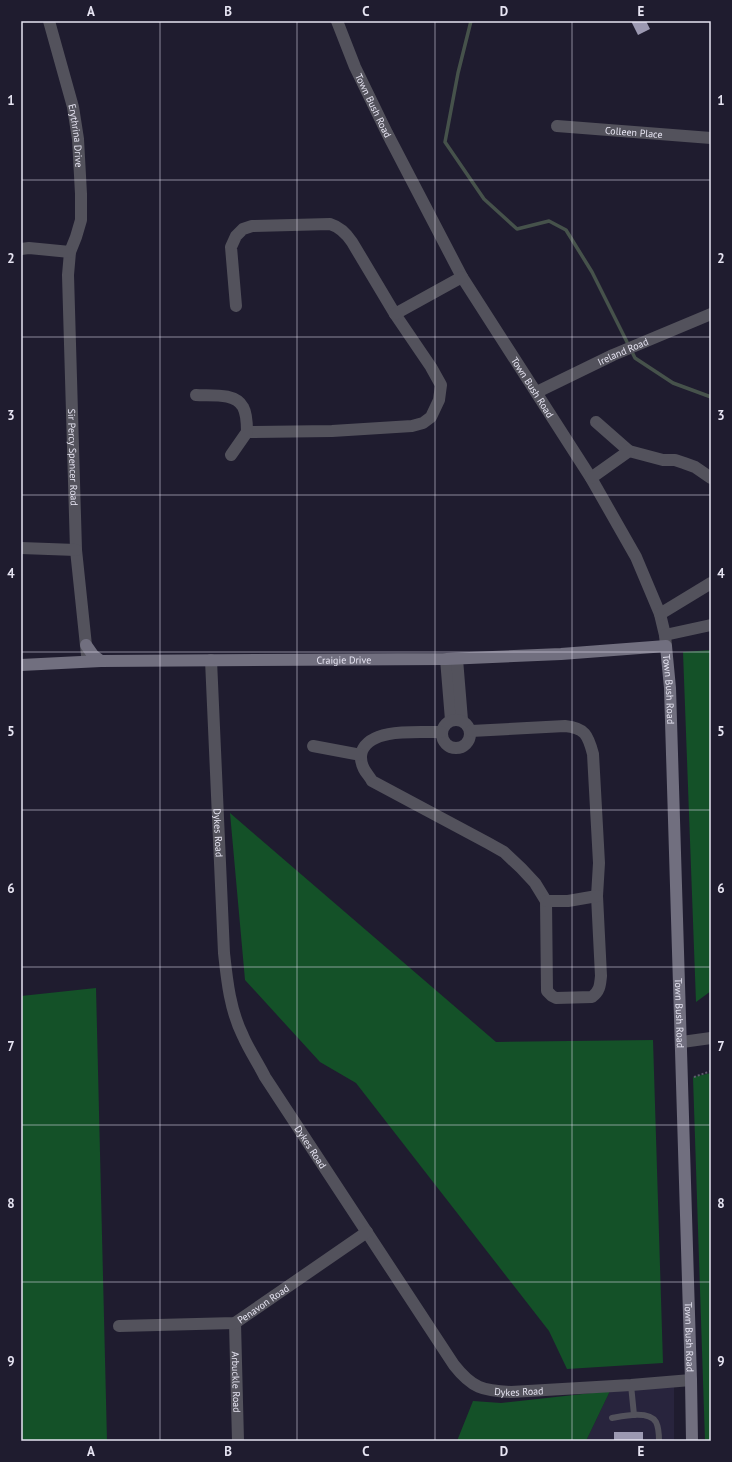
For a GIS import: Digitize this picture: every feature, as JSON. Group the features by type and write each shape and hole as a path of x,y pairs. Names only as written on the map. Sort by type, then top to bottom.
{"street":[{"name":"Erythrina Drive","path":"49,21 73,107 78,139 81,220 70,252"},
{"name":"Town Bush Road","path":"336,21 355,67 384,126 462,276 591,478 636,557 660,614 665,641 670,688 682,1042 692,1441"},
{"name":"Colleen Place","path":"557,126 711,138"},
{"path":"236,306 231,247 236,236 243,229 252,226 330,224 337,226 346,233 352,242 395,314 431,367 441,385 439,400 431,417 423,423 412,426 332,431 247,432"},
{"path":"21,249 29,248 70,252"},
{"name":"Sir Percy Spencer Road","path":"70,252 68,275 76,550 87,662"},
{"path":"395,314 462,276"},
{"name":"Ireland Road","path":"537,392 613,355 711,314"},
{"path":"196,395 229,397 237,399 243,407 247,432 231,455"},
{"path":"596,422 629,451 663,460 675,460 695,468 711,478"},
{"path":"591,478 629,451"},
{"path":"21,548 76,550"},
{"path":"660,614 711,583"},
{"path":"665,641 711,625"},
{"name":"Craigie Drive","path":"21,665 101,661 452,659 561,654 665,641"},
{"path":"86,645 93,655 101,661"},
{"path":"452,659 456,720"},
{"name":"Dykes Road","path":"211,660 224,953 231,998 236,1017 243,1036 265,1077 454,1365 462,1376 476,1386 491,1392 631,1385 691,1380"},
{"path":"456,720 467,724 471,731 468,742 461,747 456,748 447,745 441,732 446,723 456,720"},
{"path":"441,732 380,736 370,740 365,745 361,755 361,764 372,782 504,852 522,868 535,883 546,900 547,991 556,998 592,997 597,994 600,989 601,976 597,896 599,863 594,754 590,741 584,732 575,727 565,726 471,731"},
{"path":"313,746 361,755"},
{"path":"546,900 568,902 597,896"},
{"path":"682,1042 711,1038"},
{"name":"Penavon Road","path":"119,1326 235,1323 367,1232"},
{"name":"Arbuckle Road","path":"235,1323 238,1441"}],"lane":[{"path":"631,1385 634,1415"},
{"path":"612,1418 634,1415 647,1416 656,1421 659,1441"}],"shaded area":[{"path":"674,1387 674,1441 586,1441 610,1391"}],"green space":[{"path":"711,650 711,991 696,1002 683,652"},
{"path":"230,813 496,1042 653,1040 663,1363 567,1369 549,1331 356,1083 320,1062 245,980"},
{"path":"96,988 107,1441 21,1441 21,996"},
{"path":"711,1073 711,1441 705,1441 693,1077"},
{"path":"610,1391 586,1441 457,1441 473,1401 501,1403"}],"building":[{"path":"631,21 646,21 650,29 638,35"},
{"path":"614,1432 643,1432 643,1441 614,1441"}],"waterway":[{"path":"471,21 458,73 445,142 484,199 517,229 549,221 566,230 592,272 635,358 673,383 711,397"}]}
